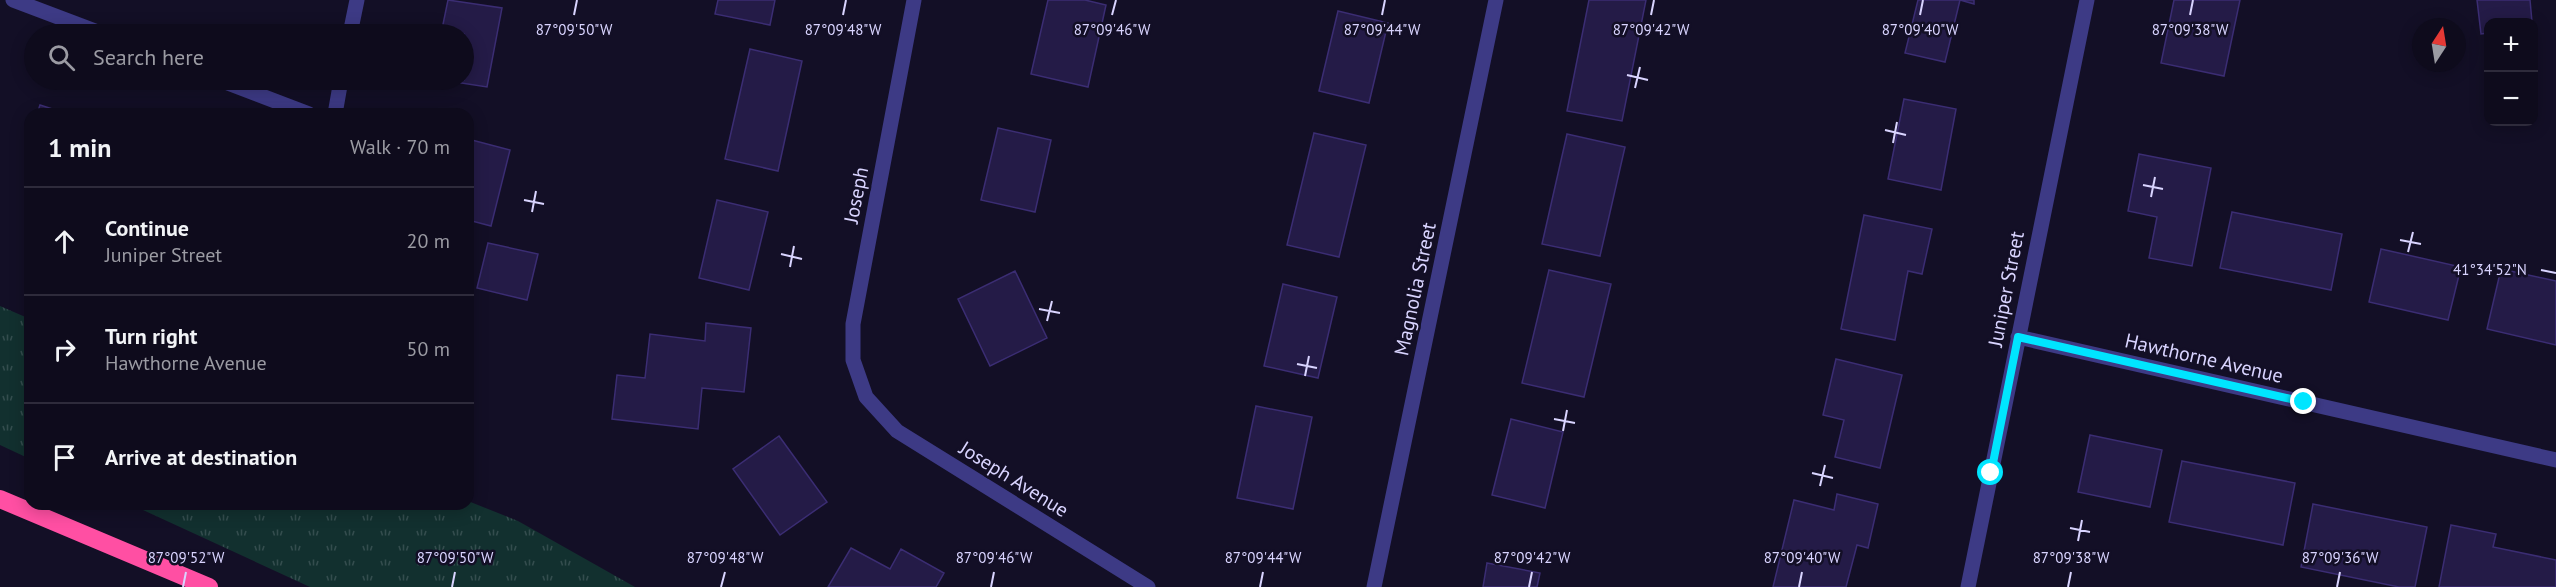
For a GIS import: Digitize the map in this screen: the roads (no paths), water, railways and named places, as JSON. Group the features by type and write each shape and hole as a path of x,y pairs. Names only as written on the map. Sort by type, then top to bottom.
{"highway":[{"path":"0,499 24,509"},
{"path":"26,510 209,587"}],"street":[{"path":"14,0 77,24"},
{"path":"352,24 357,0"},
{"name":"Joseph","path":"866,397 853,360 853,324 914,0"},
{"name":"Magnolia Street","path":"1374,587 1496,0"},
{"name":"Juniper Street","path":"1968,587 2086,0"},
{"path":"246,90 293,108"},
{"path":"336,108 339,90"},
{"name":"Hawthorne Avenue","path":"2018,337 2556,460"},
{"name":"Joseph Avenue","path":"866,397 897,431 1148,587"}]}
